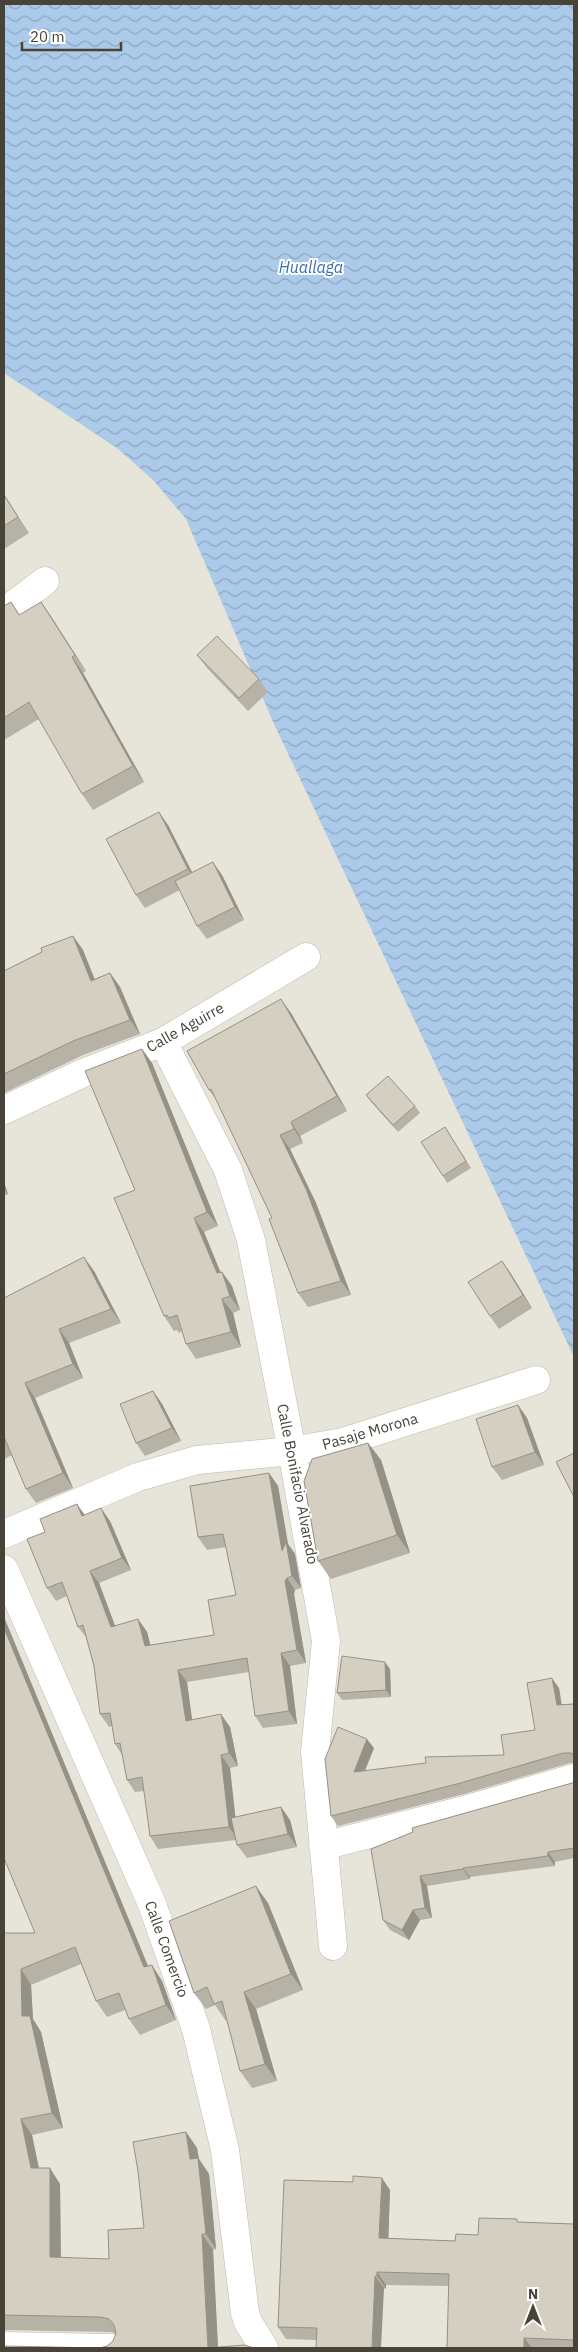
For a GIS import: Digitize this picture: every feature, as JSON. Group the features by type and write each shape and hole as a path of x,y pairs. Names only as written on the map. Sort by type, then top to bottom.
{"street":[{"path":"4,612 45,582"},
{"name":"Calle Aguirre","path":"4,1110 83,1073 163,1042 306,957"},
{"name":"Calle Bonifacio Alvarado","path":"163,1042 228,1170 248,1231 292,1451 326,1641 316,1752 333,1946"},
{"name":"Pasaje Morona","path":"4,1534 138,1477 197,1460 292,1451 343,1442 536,1380"},
{"name":"Calle Comercio","path":"4,1569 152,1904 196,2030 225,2150 245,2313 248,2322 264,2348"},
{"path":"323,1846 468,1809 574,1778"},
{"path":"4,2346 111,2348"}],"shaded area":[{"path":"4,125 574,1241 574,2348 4,2348"}],"water":[{"name":"Huallaga","path":"4,4 574,4 574,1357 274,724 186,519 153,480 117,448 4,373"}],"building":[{"path":"4,495 18,517 4,526"},
{"path":"11,602 19,615 41,602 75,655 72,657 133,766 82,794 29,702 4,718 4,606"},
{"path":"217,636 259,679 239,698 197,655"},
{"path":"159,812 188,869 136,895 106,839"},
{"path":"213,862 235,907 197,926 175,881"},
{"path":"73,936 91,981 110,973 130,1020 73,1041 4,1074 4,971 42,952 41,948"},
{"path":"281,999 337,1096 291,1122 294,1129 280,1135 306,1189 341,1281 298,1293 269,1219 272,1218 211,1089 209,1090 187,1051"},
{"path":"142,1049 207,1212 194,1218 217,1273 222,1272 230,1296 222,1299 231,1332 186,1344 177,1315 169,1318 167,1315 164,1316 114,1198 135,1190 85,1071"},
{"path":"388,1076 415,1106 393,1125 366,1095"},
{"path":"445,1127 466,1161 443,1176 421,1142"},
{"path":"84,1257 111,1309 59,1329 73,1364 25,1383 63,1473 26,1489 4,1440 4,1298"},
{"path":"502,1261 523,1295 490,1316 468,1282"},
{"path":"153,1391 172,1428 136,1443 120,1404"},
{"path":"518,1405 535,1452 492,1467 476,1419"},
{"path":"368,1443 397,1535 318,1561 304,1481 312,1459"},
{"path":"574,1453 574,1497 556,1462"},
{"path":"269,1473 282,1551 286,1542 292,1576 285,1581 297,1650 281,1653 289,1711 255,1716 247,1658 178,1670 186,1721 221,1714 229,1753 221,1755 229,1827 150,1836 142,1777 127,1780 120,1743 115,1744 110,1713 100,1714 94,1666 83,1625 78,1627 62,1582 47,1588 27,1539 45,1532 40,1519 77,1504 82,1516 101,1508 122,1558 90,1571 111,1627 138,1619 145,1646 214,1635 208,1600 236,1595 223,1534 198,1537 190,1486"},
{"path":"4,1628 144,1967 152,1965 166,2005 129,2019 119,1993 96,2001 75,1947 21,1969 22,2016 30,2016 52,2113 21,2119 31,2168 50,2168 50,2257 109,2259 108,2230 144,2228 133,2142 186,2132 190,2159 198,2158 206,2234 202,2234 208,2348 100,2348 107,2346 113,2341 116,2333 114,2325 109,2319 100,2317 4,2315 4,1933 35,1933 4,1858"},
{"path":"342,1656 385,1662 386,1690 337,1693"},
{"path":"552,1678 557,1705 574,1704 574,1755 563,1753 457,1784 331,1816 325,1759 338,1727 367,1739 354,1772 426,1763 425,1757 504,1755 501,1735 535,1730 527,1683"},
{"path":"574,1782 574,1848 548,1852 548,1856 420,1876 425,1908 413,1910 402,1930 383,1920 371,1849 413,1832 412,1828"},
{"path":"281,1807 288,1834 237,1845 231,1818"},
{"path":"256,1886 291,1974 244,1992 265,2064 240,2071 222,2001 214,2004 207,1987 194,1993 169,1921"},
{"path":"353,2176 382,2178 379,2238 455,2241 456,2234 478,2235 479,2218 517,2219 517,2222 574,2224 574,2340 524,2338 524,2348 447,2348 449,2274 377,2272 377,2276 375,2276 372,2348 316,2348 317,2328 278,2327 284,2180 353,2182"},
{"path":"244,2345 254,2348 208,2348"},
{"path":"4,2346 100,2348 4,2348"}]}
